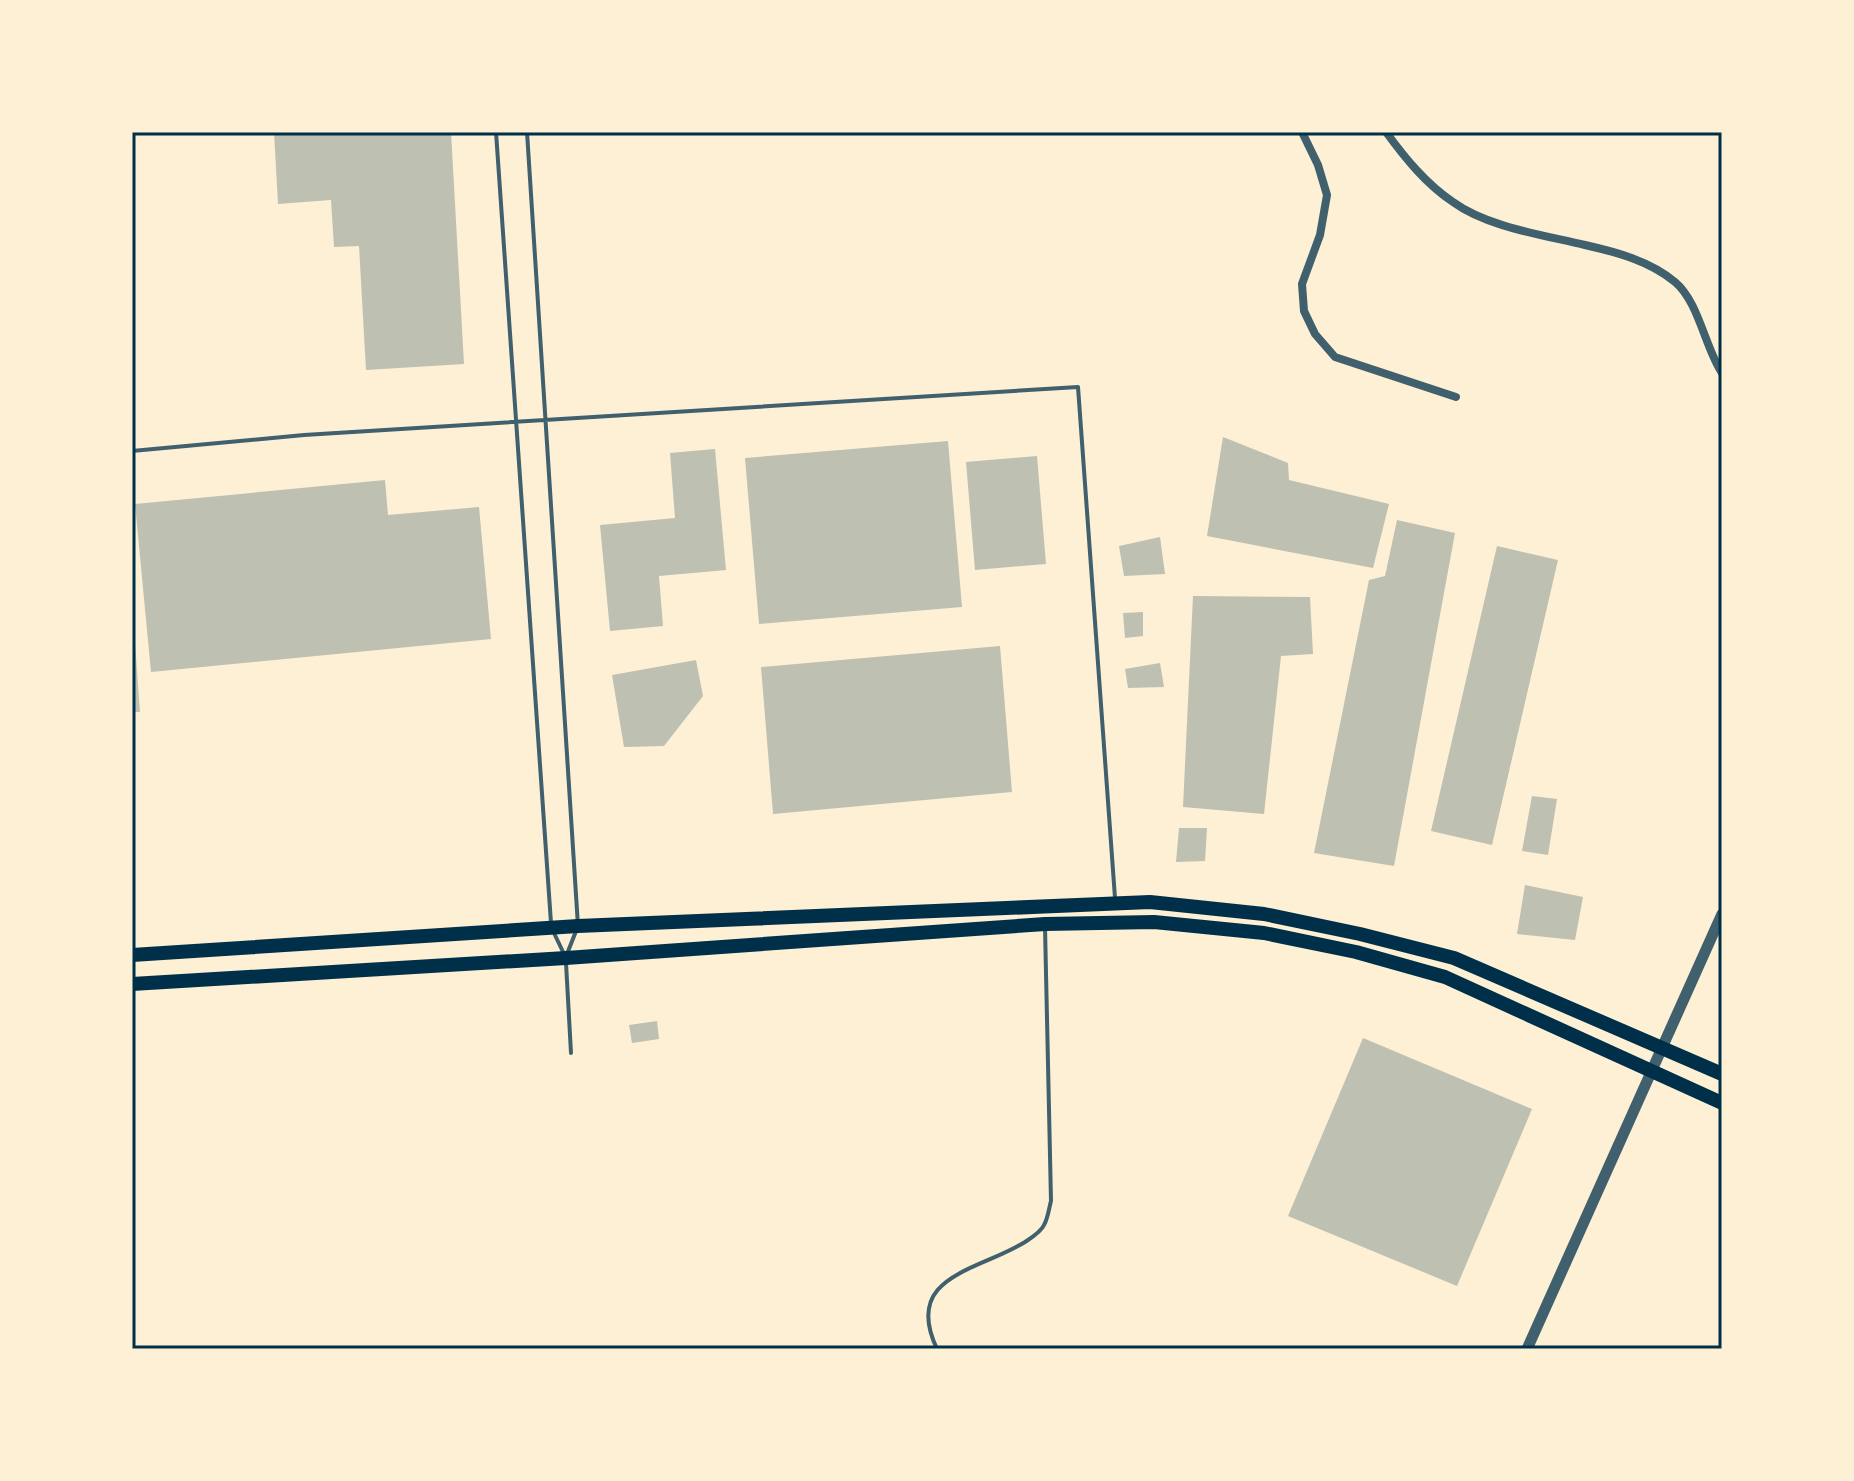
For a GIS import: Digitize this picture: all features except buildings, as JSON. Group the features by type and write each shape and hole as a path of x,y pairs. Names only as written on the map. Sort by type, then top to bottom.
{"main road":[{"path":"132,955 578,926 1150,902 1264,914 1441,955 1722,1074"},
{"path":"132,984 566,958 1045,924 1154,922 1264,933 1356,952 1445,977 1722,1103"}],"street":[{"path":"1302,132 1318,165 1327,195 1320,235 1302,284 1304,311 1315,334 1335,357 1456,397"},
{"path":"1386,132 1404,157 1454,204 1484,218 1618,253 1651,266 1677,283 1700,321 1722,373"},
{"path":"1527,1349 1722,914"}],"lane":[{"path":"496,132 551,929 566,958"},
{"path":"527,132 578,926 566,958 571,1053"},
{"path":"132,451 304,435 1078,387 1115,902"},
{"path":"937,1349 927,1323 928,1304 939,1287 953,1276 1029,1239 1044,1227 1051,1201 1045,924"}]}
